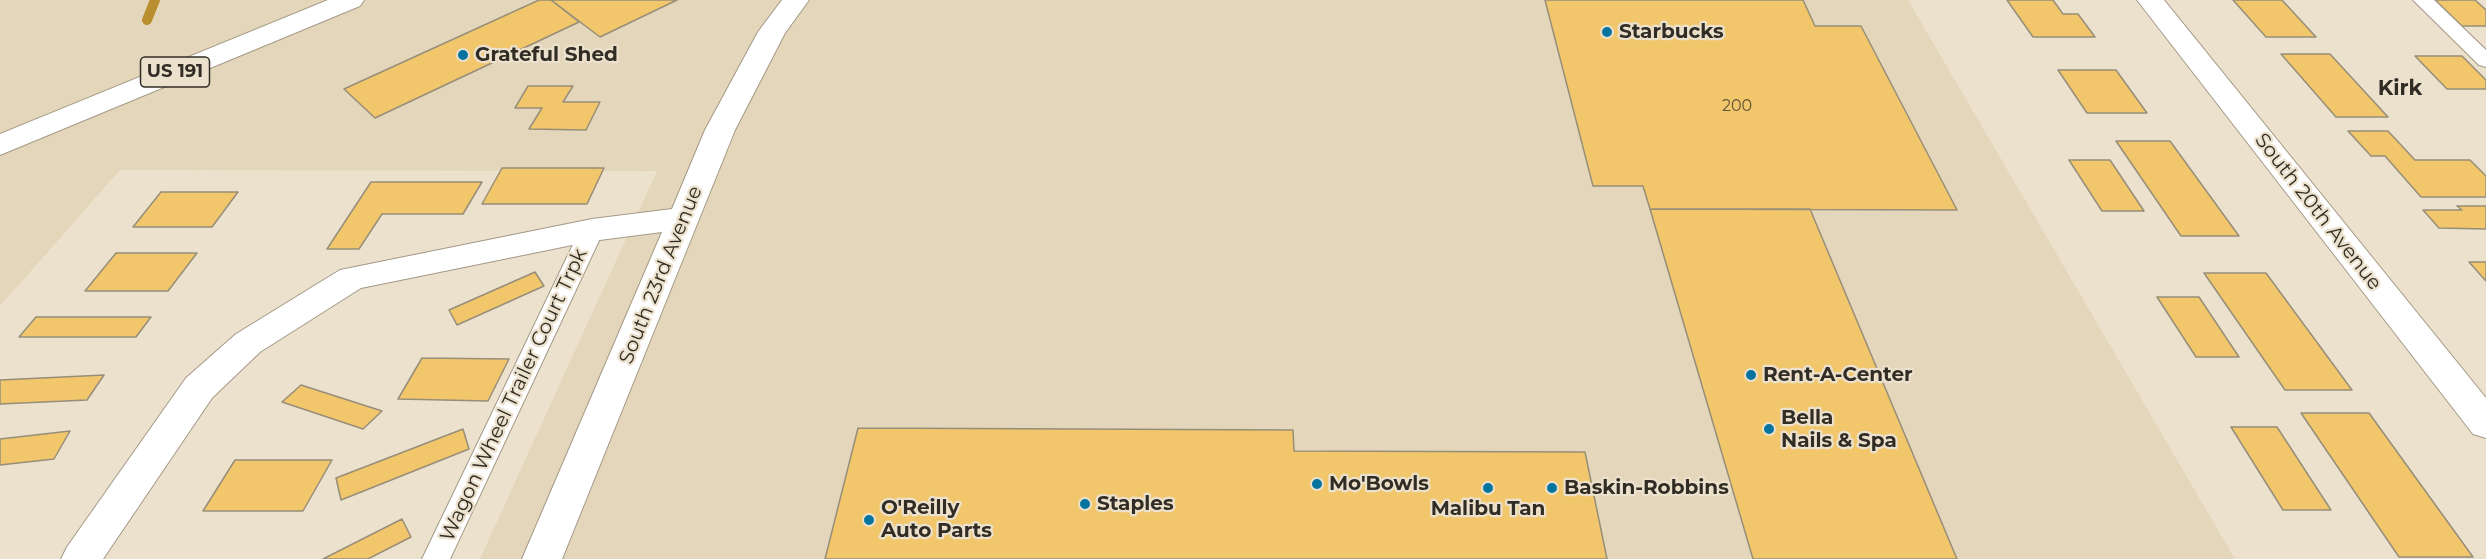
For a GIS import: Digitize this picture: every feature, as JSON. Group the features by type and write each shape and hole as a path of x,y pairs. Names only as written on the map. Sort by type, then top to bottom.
{"main road":[{"name":"US 191","path":"0,144 351,0"},
{"name":"South 23rd Avenue","path":"542,559 720,130 772,32 796,0"},
{"name":"South 20th Avenue","path":"2150,0 2486,424"},
{"name":"Wagon Wheel Trailer Court Trpk","path":"81,559 199,388 248,343 352,278 592,230 685,218"}],"lane":[{"path":"2423,0 2486,61"},
{"name":"Wagon Wheel Trailer Court Trpk","path":"436,559 592,230"}],"shaded area":[{"path":"0,0 1908,0 2235,559 480,559 657,171 120,170 0,306"}],"building":[{"name":"Grateful Shed","path":"539,0 551,0 579,22 375,118 344,89"},
{"path":"551,0 677,0 600,37"},
{"path":"1545,0 1803,0 1815,26 1861,26 1957,210 1650,209 1643,186 1593,186"},
{"path":"2007,0 2053,0 2063,14 2078,14 2095,37 2033,37"},
{"path":"2233,0 2282,0 2316,37 2266,37"},
{"path":"2435,0 2475,0 2486,10 2486,26 2462,26"},
{"path":"2281,54 2330,54 2388,117 2336,117"},
{"path":"2415,56 2462,56 2486,80 2486,89 2447,89"},
{"path":"2058,70 2116,70 2147,113 2087,113"},
{"path":"528,86 573,86 563,102 600,102 586,130 529,129 542,108 515,108"},
{"path":"2348,131 2388,131 2415,160 2470,160 2486,176 2486,197 2421,197 2385,156 2371,156"},
{"path":"2116,141 2170,141 2239,236 2181,236"},
{"path":"2069,160 2110,160 2144,211 2102,211"},
{"path":"502,168 604,168 587,204 482,204"},
{"path":"371,182 482,182 463,214 382,214 359,249 327,249"},
{"path":"161,192 238,192 212,227 133,227"},
{"path":"2457,206 2486,206 2486,229 2439,228 2423,210 2462,210"},
{"path":"1650,209 1810,209 1957,559 1753,559"},
{"path":"116,253 197,253 168,291 85,291"},
{"path":"2469,262 2486,262 2486,281"},
{"path":"535,272 544,286 457,325 449,310"},
{"path":"2204,273 2266,273 2352,390 2285,390"},
{"path":"2157,297 2199,297 2239,357 2196,357"},
{"path":"36,317 151,317 136,337 19,337"},
{"path":"422,358 509,359 488,401 398,399"},
{"path":"104,375 87,400 0,404 0,380"},
{"path":"301,385 382,411 363,429 282,402"},
{"path":"2301,413 2369,413 2473,557 2399,557"},
{"path":"2231,427 2277,427 2331,510 2283,510"},
{"path":"858,428 1293,430 1294,451 1585,452 1607,559 825,559"},
{"path":"463,429 469,449 341,500 336,478"},
{"path":"70,431 54,459 0,465 0,439"},
{"path":"235,460 332,460 303,511 203,511"},
{"path":"402,519 411,537 368,559 323,559"}],"waterway":[{"path":"147,20 155,0"}],"place":[{"name":"Starbucks","path":"1607,32"},
{"name":"Grateful Shed","path":"463,55"},
{"name":"Rent-A-Center","path":"1751,375"},
{"name":"Bella Nails & Spa","path":"1769,429"},
{"name":"Mo'Bowls","path":"1317,484"},
{"name":"Malibu Tan","path":"1488,488"},
{"name":"Baskin-Robbins","path":"1552,488"},
{"name":"Staples","path":"1085,504"},
{"name":"O'Reilly Auto Parts","path":"869,520"}],"district":[{"name":"Kirk","path":"2400,89"}]}
